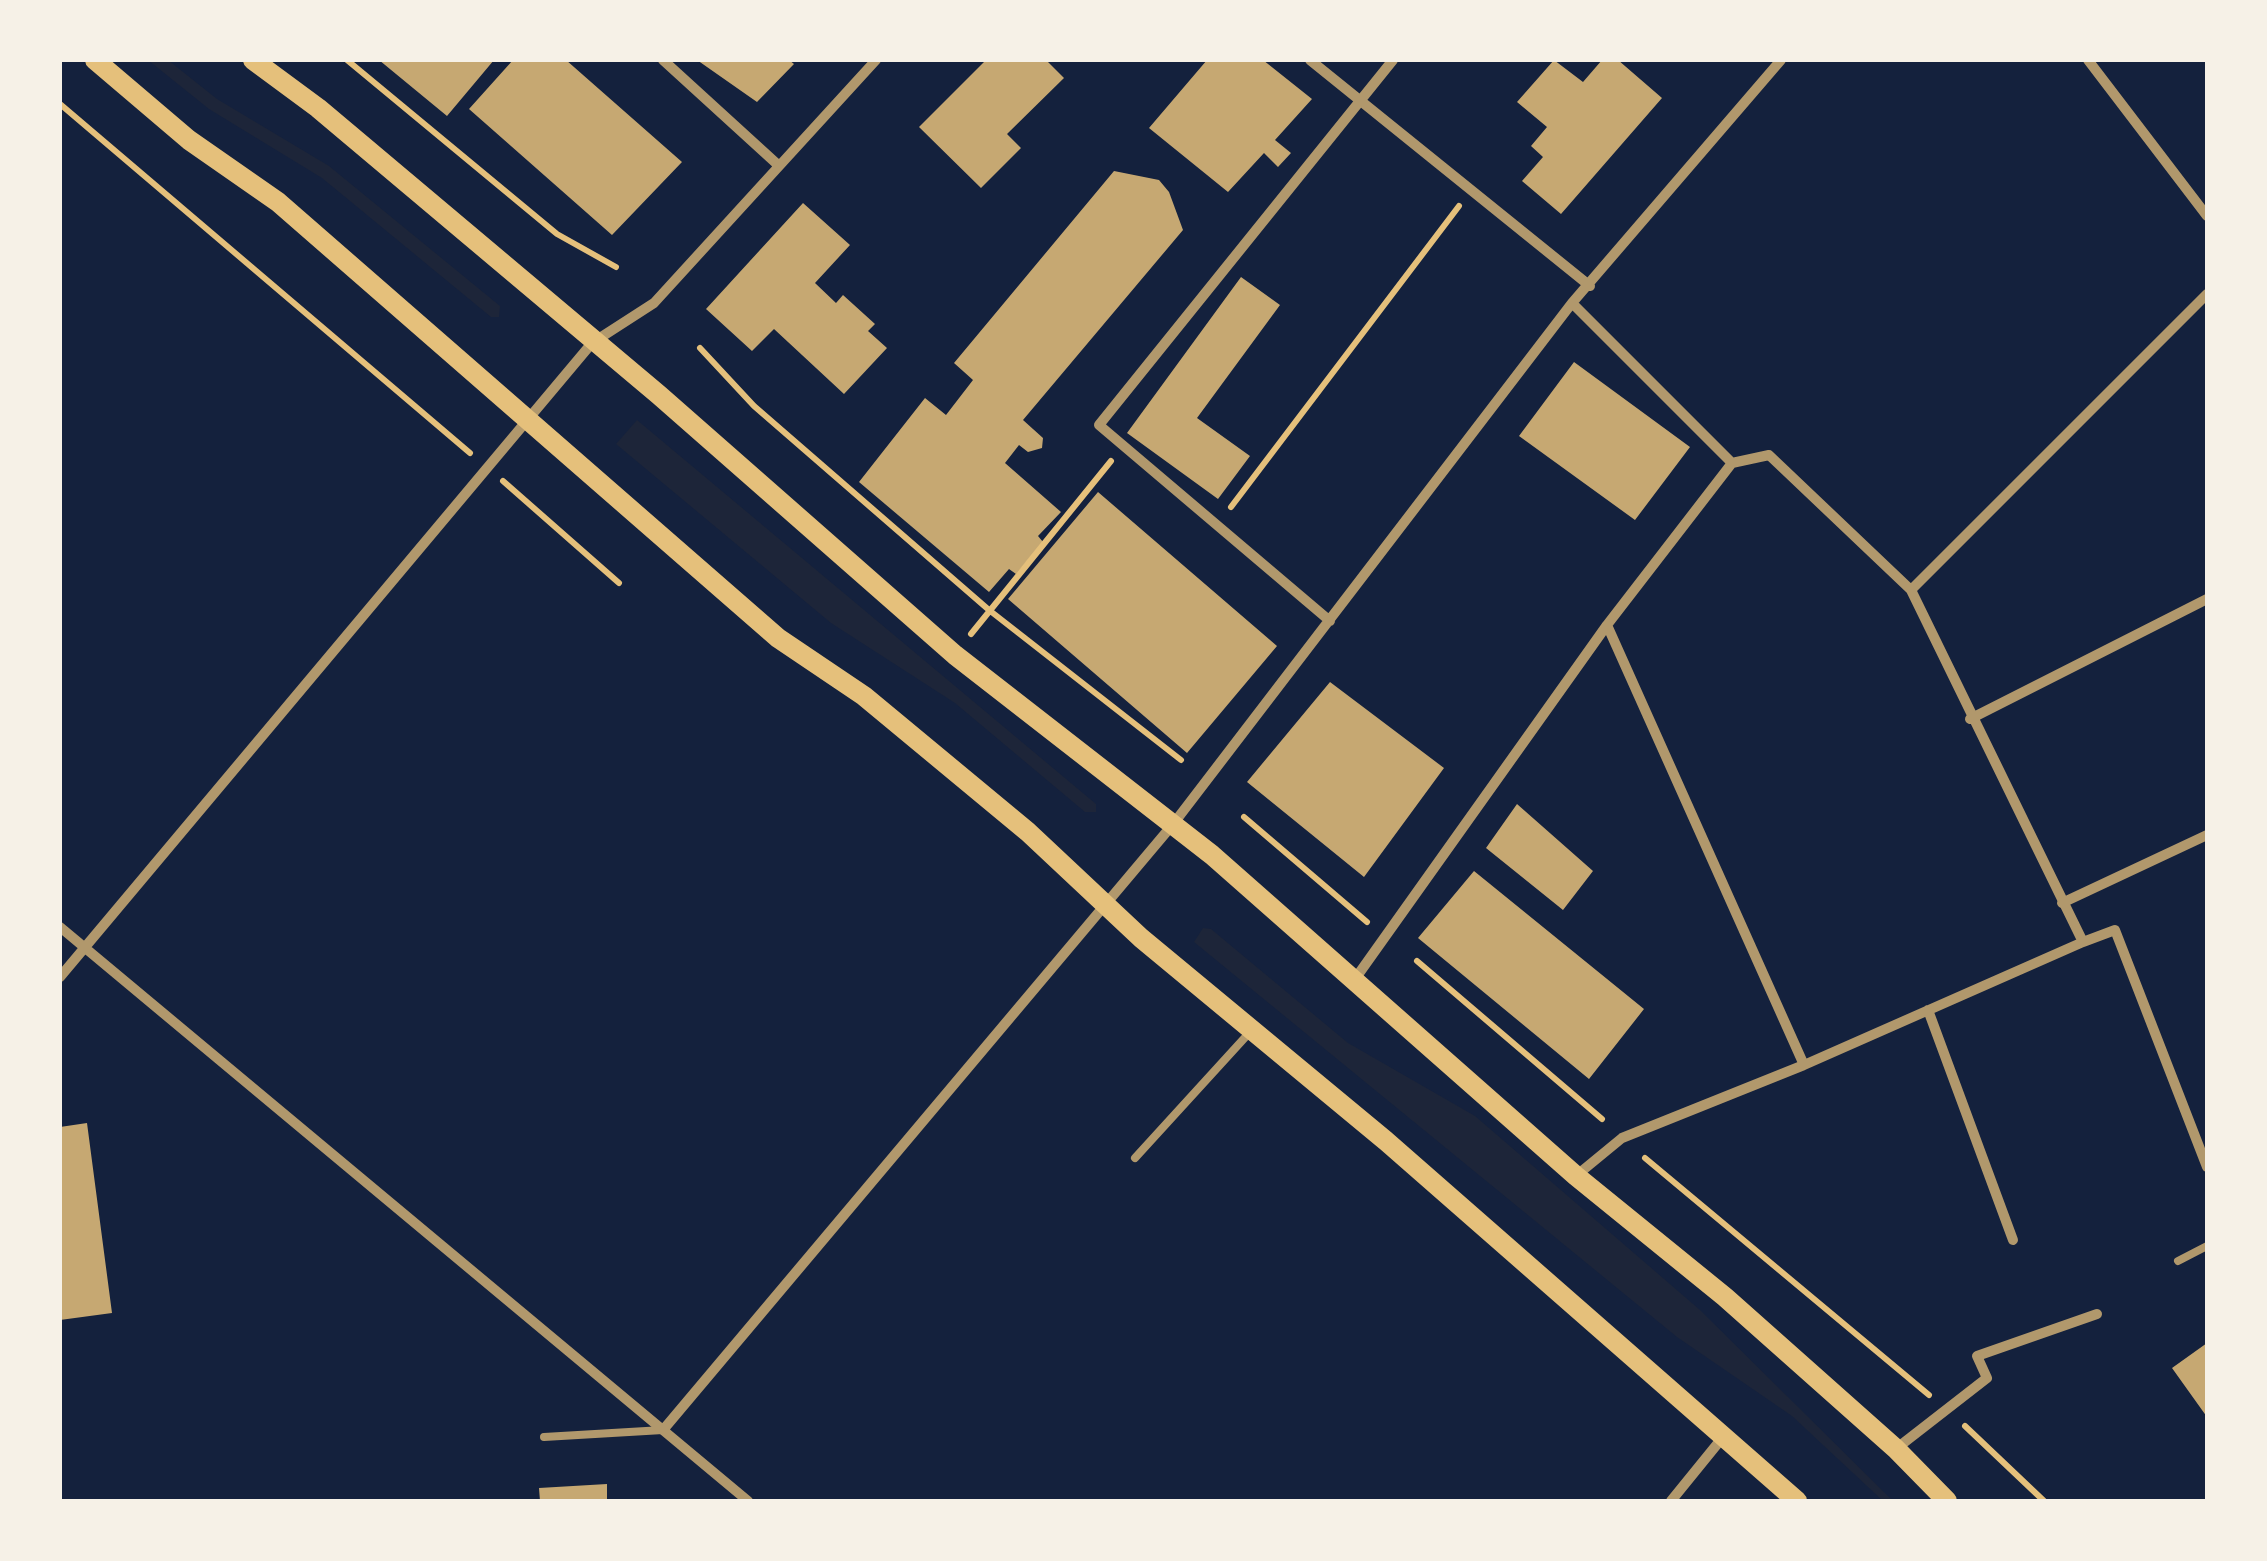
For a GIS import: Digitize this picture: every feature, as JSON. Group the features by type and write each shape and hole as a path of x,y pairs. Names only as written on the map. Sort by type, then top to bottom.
{"main road":[{"path":"95,60 189,140 278,202 763,626 864,696 1108,903 1141,938 1250,1032 1386,1140 1797,1501"},
{"path":"253,60 318,108 592,343 659,394 955,655 1174,823 1576,1176 1725,1297 1896,1449 1947,1501"}],"street":[{"path":"664,60 777,164"},
{"path":"60,977 87,950 592,343 654,302 876,60"},
{"path":"1310,60 1469,193 1590,286"},
{"path":"1330,621 1099,426 1393,60"},
{"path":"663,1430 1054,960 1108,903 1174,823 1572,303 1781,60"},
{"path":"2088,60 2207,216"},
{"path":"1911,590 2207,294"},
{"path":"1572,303 1732,464"},
{"path":"1355,979 1607,625 1732,464 1769,455 1911,590 1970,719 2083,942"},
{"path":"1970,719 2207,599"},
{"path":"1607,625 1804,1065"},
{"path":"2062,903 2207,835"},
{"path":"60,927 742,1498"},
{"path":"1576,1176 1622,1138 1804,1065 2115,930 2207,1167"},
{"path":"1928,1010 2012,1240"},
{"path":"1896,1449 1987,1378 1977,1356 2097,1314"},
{"path":"1670,1501 1723,1437"}],"lane":[{"path":"1134,1158 1250,1032"},
{"path":"2178,1261 2207,1246"},
{"path":"544,1437 663,1430"}],"path":[{"path":"348,60 557,234 616,267"},
{"path":"60,104 619,583"},
{"path":"1218,523 1469,193"},
{"path":"700,348 754,406 989,610 1181,760"},
{"path":"955,655 1121,448"},
{"path":"1244,817 1367,922"},
{"path":"1416,961 1602,1119"},
{"path":"1644,1158 1818,1298 2044,1501"}],"shaded area":[{"path":"148,60 168,60 217,99 329,166 500,306 499,317 491,317 322,178 209,109"},
{"path":"637,420 1096,804 1096,812 1085,812 955,703 831,623 616,444"},
{"path":"1203,928 1211,929 1348,1043 1475,1116 1700,1310 1893,1501 1883,1501 1792,1416 1677,1337 1194,942"}],"building":[{"path":"379,60 494,60 447,116"},
{"path":"513,60 566,60 682,162 612,235 469,109"},
{"path":"697,60 789,60 794,64 757,102"},
{"path":"986,60 1046,60 1064,78 1007,134 1021,148 981,188 919,127"},
{"path":"1207,60 1263,60 1312,99 1275,140 1291,153 1278,167 1264,153 1228,192 1149,128"},
{"path":"1554,60 1583,82 1602,60 1618,60 1662,98 1561,214 1522,181 1543,157 1531,146 1547,127 1517,102"},
{"path":"1114,171 1159,180 1169,192 1183,230 1023,420 1043,438 1042,448 1028,452 1019,445 1005,463 1061,512 1038,536 1043,542 1016,574 1009,569 989,592 859,482 925,398 946,415 973,380 954,363"},
{"path":"803,203 850,245 815,283 836,303 843,295 875,324 868,331 887,348 844,394 774,329 752,351 706,309"},
{"path":"1241,277 1280,305 1197,418 1250,456 1218,499 1127,433"},
{"path":"1574,362 1690,447 1635,520 1519,436"},
{"path":"1098,492 1277,646 1187,753 1008,599"},
{"path":"1330,682 1444,768 1364,877 1247,782"},
{"path":"1517,804 1593,871 1563,910 1486,848"},
{"path":"1474,871 1644,1009 1589,1079 1418,938"},
{"path":"87,1123 112,1313 60,1320 60,1127"},
{"path":"2207,1343 2207,1417 2172,1368"},
{"path":"607,1484 607,1501 540,1501 539,1488"}]}
